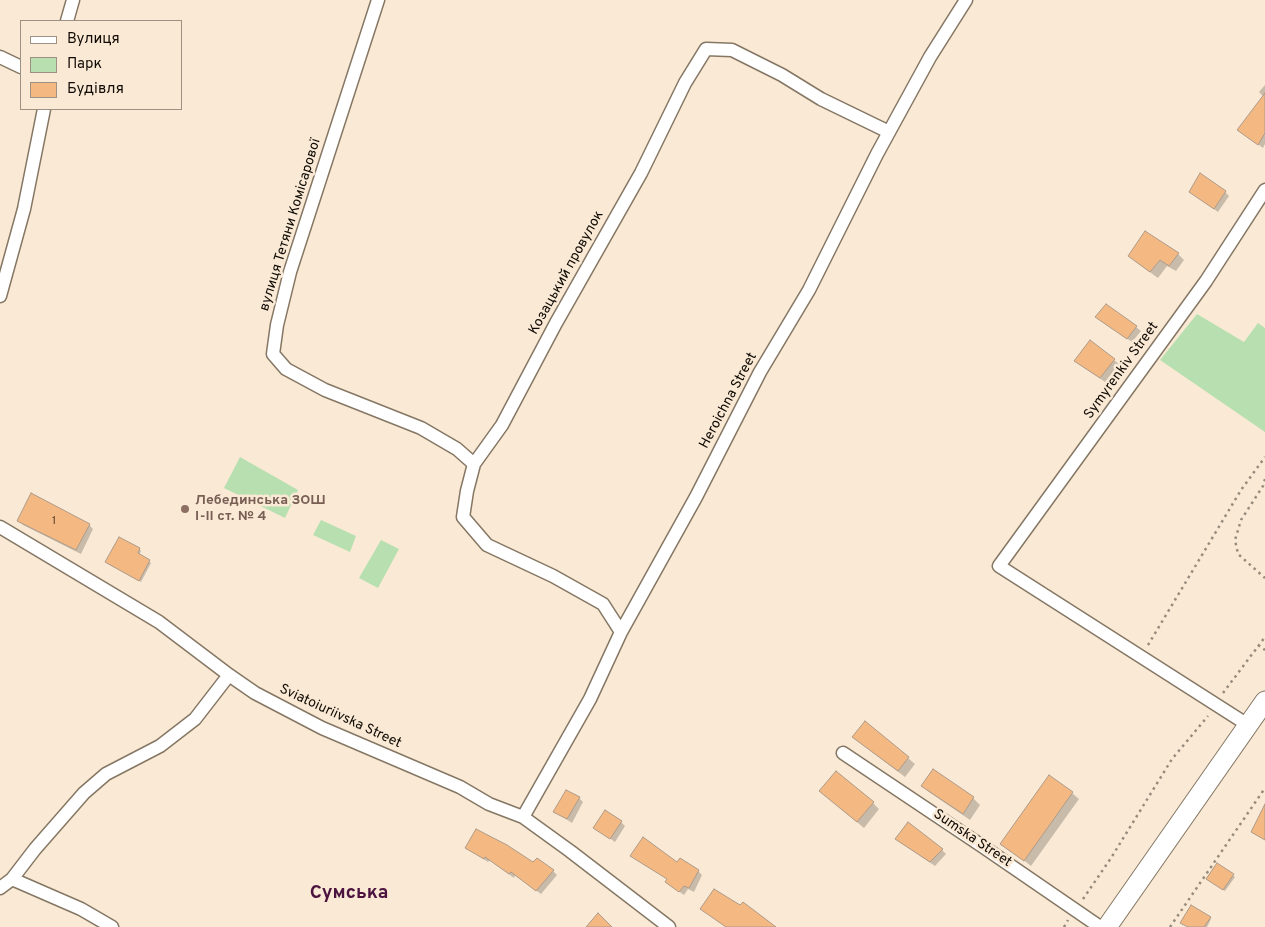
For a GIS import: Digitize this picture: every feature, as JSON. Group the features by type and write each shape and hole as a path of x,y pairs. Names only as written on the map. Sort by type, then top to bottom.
{"main road":[{"path":"1107,927 1265,701"}],"street":[{"path":"67,20 73,0"},
{"name":"вулиця Тетяни Комісарової","path":"378,0 290,272 277,325 273,354 286,369 325,390 421,428 457,449 474,464"},
{"name":"Heroichna Street","path":"523,817 590,700 621,632 696,497 760,372 808,290 889,132 930,57 966,0"},
{"name":"Козацький провулок","path":"621,632 604,604 553,576 487,546 463,517 474,464 502,424 556,323 641,173 685,83 706,49 732,50 782,75 821,99 889,132"},
{"path":"0,57 20,67"},
{"path":"0,296 24,209 44,110"},
{"name":"Symyrenkiv Street","path":"1140,657 999,566 1206,282 1265,190"},
{"name":"Sviatoiuriivska Street","path":"0,526 159,622 255,693 322,728 460,787 489,804 523,817 570,850 669,927"},
{"path":"1140,657 1248,725"},
{"path":"0,888 12,879 35,849 84,793 106,774 160,746 195,719 229,675"},
{"name":"Sumska Street","path":"842,753 1100,927"},
{"path":"12,879 81,909 112,927"}],"path":[{"path":"1140,657 1241,490 1265,457"},
{"path":"1265,479 1263,486 1241,520 1235,540 1238,554 1265,578"},
{"path":"1064,927 1111,858 1172,759 1217,706 1224,690 1265,637"},
{"path":"1258,645 1265,650"},
{"path":"1170,927 1265,788"}],"green space":[{"path":"1197,314 1244,342 1258,323 1265,328 1265,432 1160,360"},
{"path":"240,457 298,490 285,518 224,488"},
{"path":"321,520 356,536 350,552 313,535"},
{"path":"381,540 399,549 378,588 359,578"}],"building":[{"path":"1265,93 1265,133 1258,145 1237,130"},
{"path":"1200,173 1226,191 1214,209 1189,192"},
{"path":"1145,231 1179,253 1169,266 1160,260 1150,272 1128,256"},
{"path":"1106,304 1137,326 1127,339 1095,317"},
{"path":"1090,340 1115,359 1100,378 1074,361"},
{"path":"31,493 90,524 76,550 17,521"},
{"path":"119,537 140,548 138,553 150,560 139,581 105,562"},
{"path":"865,721 909,757 898,771 852,737"},
{"path":"933,769 974,797 963,814 921,786"},
{"path":"836,771 874,802 857,822 819,791"},
{"path":"1049,775 1073,792 1024,861 1000,844"},
{"path":"566,790 580,797 567,819 553,812"},
{"path":"1265,804 1265,840 1251,832"},
{"path":"605,810 622,821 610,839 593,828"},
{"path":"908,822 943,849 930,862 895,839"},
{"path":"476,829 507,845 533,862 537,858 554,870 536,891 511,872 509,874 485,857 484,859 465,848"},
{"path":"643,837 677,862 680,858 699,870 689,888 684,886 679,892 665,882 667,879 630,856"},
{"path":"1217,863 1234,874 1223,890 1206,879"},
{"path":"714,889 740,905 743,902 776,927 726,927 700,909"},
{"path":"1191,905 1211,917 1204,927 1188,927 1180,923"},
{"path":"598,913 612,927 586,927"}],"place":[{"name":"Лебединська ЗОШ І-ІІ ст. № 4","path":"185,509"}],"district":[{"name":"Сумська","path":"349,894"}]}
